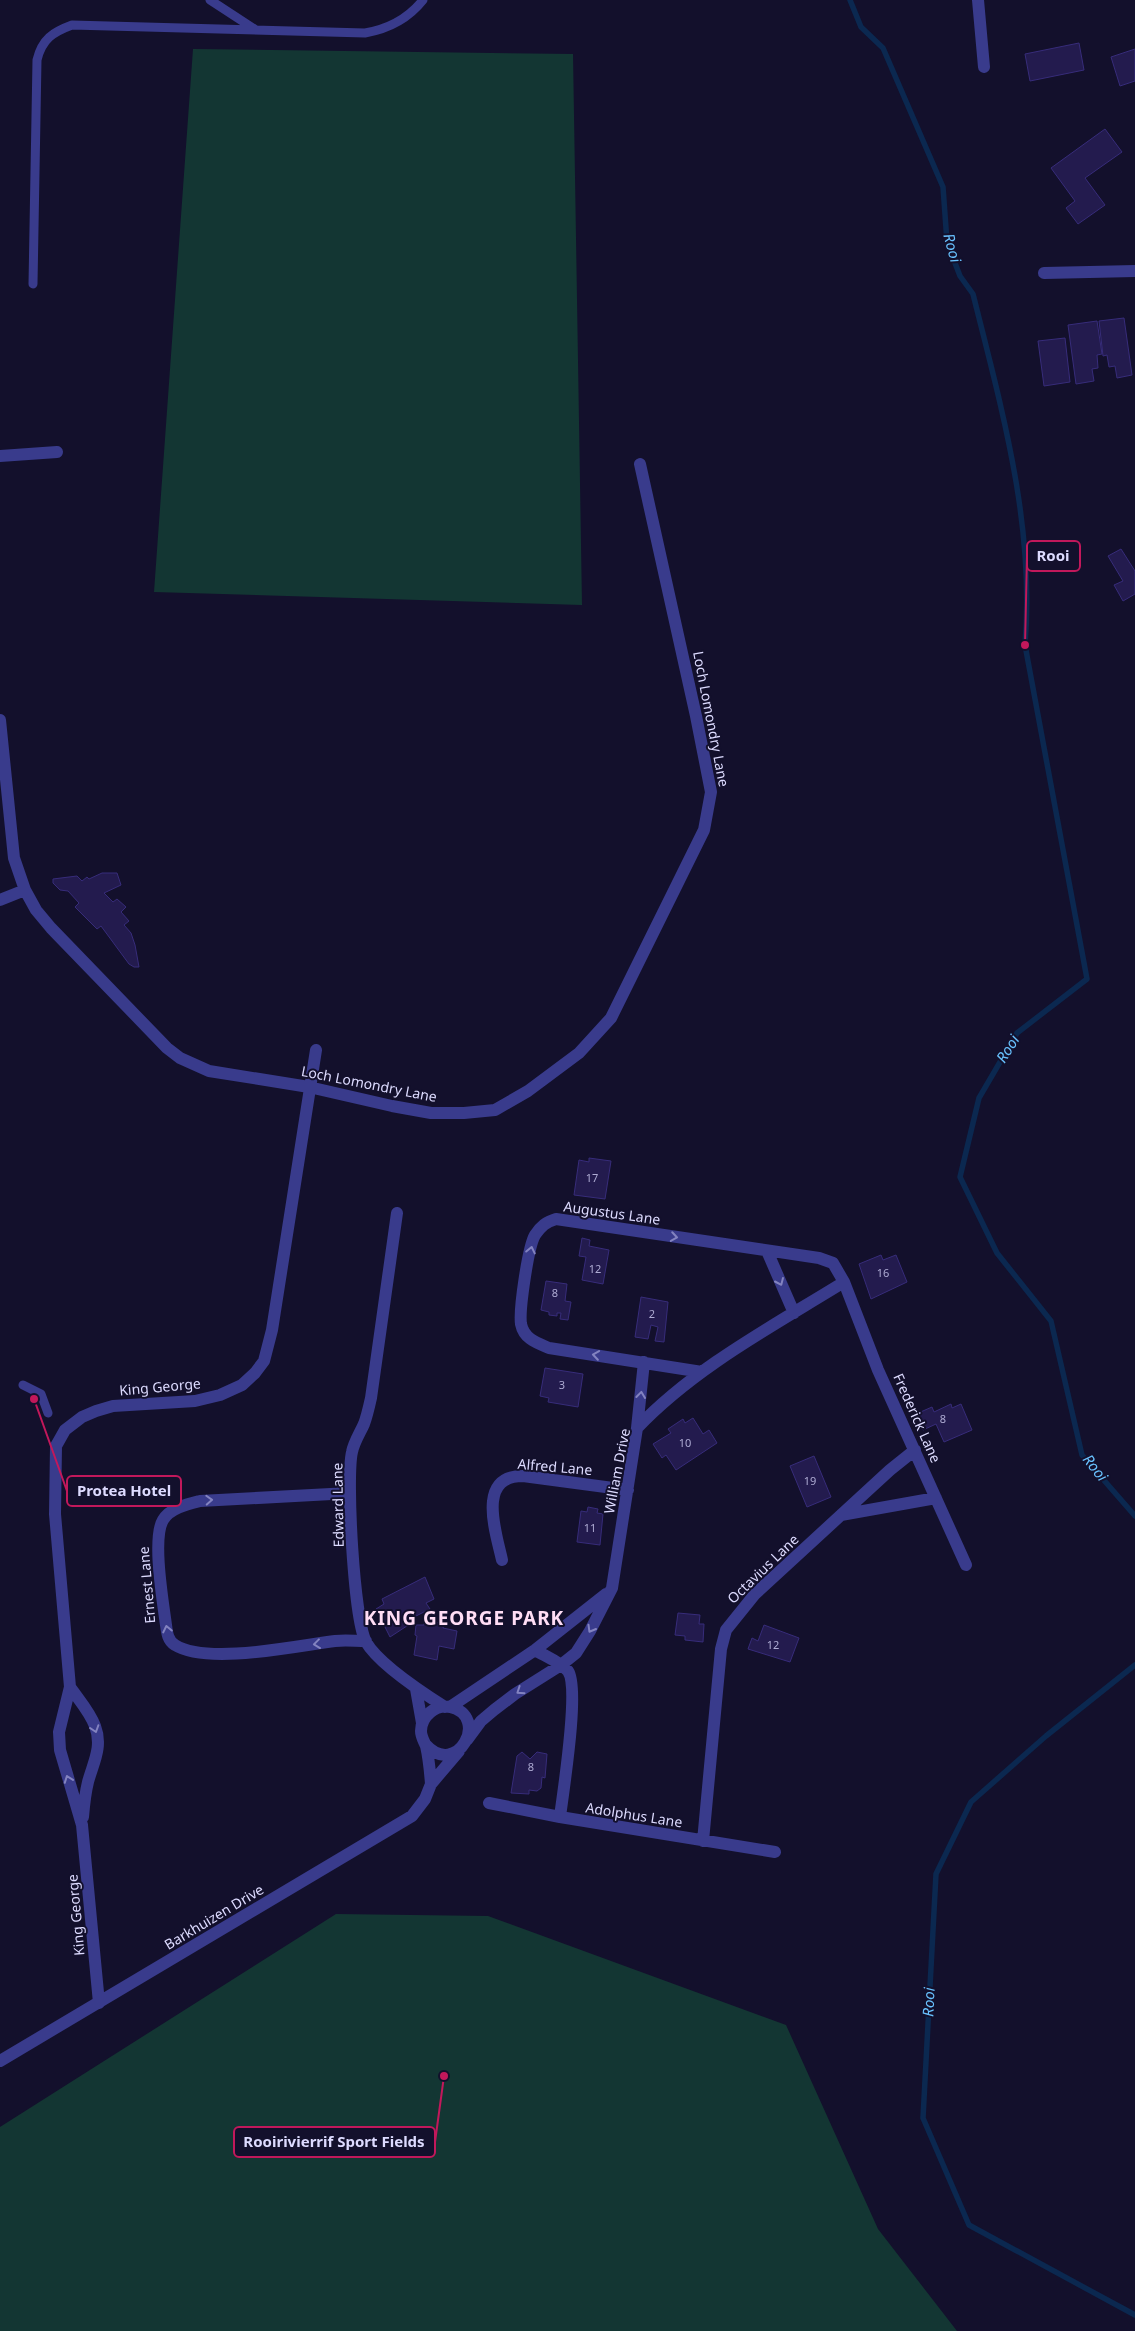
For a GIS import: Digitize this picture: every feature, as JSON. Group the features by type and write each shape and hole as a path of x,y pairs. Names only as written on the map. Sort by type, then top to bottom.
{"street":[{"path":"978,0 984,67"},
{"path":"1044,272 1135,271"},
{"path":"0,456 57,452"},
{"name":"Loch Lomondry Lane","path":"0,720 14,858 25,890 36,910 51,928 166,1048 180,1058 209,1071 309,1087 431,1113 464,1114 495,1110 528,1091 579,1053 611,1018 704,830 711,792 640,464"},
{"path":"0,900 25,890"},
{"name":"King George","path":"82,1825 60,1750 59,1732 70,1687 55,1514 56,1446 64,1430 82,1417 96,1411 113,1406 195,1400 220,1395 242,1385 255,1374 264,1361 272,1330 316,1050"},
{"name":"Edward Lane","path":"366,1641 356,1595 349,1473 352,1451 364,1423 371,1398 397,1213"},
{"name":"Augustus Lane","path":"702,1372 549,1348 529,1340 521,1324 524,1282 534,1236 545,1222 556,1219 829,1261 833,1263 844,1282"},
{"path":"766,1251 794,1313"},
{"name":"William Drive","path":"468,1740 481,1721 494,1710 522,1689 561,1666 582,1644 612,1588 638,1428 651,1413 702,1372 844,1282"},
{"name":"Frederick Lane","path":"844,1282 878,1370 966,1565"},
{"path":"638,1428 644,1362"},
{"name":"Octavius Lane","path":"703,1841 721,1649 726,1630 755,1594 915,1450"},
{"name":"Alfred Lane","path":"502,1560 492,1507 497,1487 508,1478 524,1476 628,1490"},
{"name":"Ernest Lane","path":"350,1493 200,1500 170,1512 162,1520 158,1543 166,1625 168,1636 173,1644 196,1653 218,1654 338,1641 366,1641"},
{"path":"841,1516 936,1498"},
{"path":"422,1723 431,1712 448,1707 535,1650 587,1611 612,1588"},
{"path":"366,1641 377,1654 416,1689 460,1712 466,1720 469,1729 468,1740 459,1751 435,1753 425,1744"},
{"path":"535,1650 561,1666 571,1677 573,1689 560,1817"},
{"name":"King George","path":"70,1687 96,1728 99,1746 84,1800 82,1825 99,2003"},
{"path":"416,1689 422,1723 421,1730 430,1767 431,1784"},
{"name":"Barkhuizen Drive","path":"0,2061 412,1816 425,1799 431,1784 459,1751"},
{"name":"Adolphus Lane","path":"490,1803 560,1817 775,1852"}],"lane":[{"path":"210,0 258,31"},
{"path":"33,284 37,60 41,46 48,36 72,25 258,31 373,32 382,30 401,20 416,9 423,0"},
{"path":"23,1385 41,1394 48,1413"}],"green space":[{"path":"193,49 573,54 582,605 154,592"},
{"path":"336,1914 488,1916 786,2025 878,2229 957,2331 0,2331 0,2127"}],"building":[{"path":"1079,43 1084,70 1030,81 1025,54"},
{"path":"1135,49 1135,81 1120,86 1111,57"},
{"path":"1105,129 1122,152 1085,178 1105,205 1078,224 1066,208 1075,201 1051,168"},
{"path":"1124,318 1132,375 1117,378 1115,366 1109,367 1107,355 1103,356 1099,321"},
{"path":"1097,321 1102,354 1097,355 1098,368 1092,369 1094,381 1076,384 1068,325"},
{"path":"1065,338 1070,382 1044,386 1038,341"},
{"path":"1121,549 1135,571 1135,594 1123,601 1114,585 1123,581 1108,556"},
{"path":"102,873 117,873 121,885 104,893 113,902 117,899 126,907 121,912 129,921 124,925 131,933 139,967 129,964 101,926 97,929 75,907 79,903 68,891 60,890 53,883 53,879 77,876 82,881 87,877 89,879"},
{"path":"589,1158 611,1161 605,1199 574,1195 579,1160 589,1162"},
{"path":"582,1238 590,1240 589,1246 609,1250 603,1284 582,1280 586,1257 579,1256"},
{"path":"881,1255 883,1260 896,1255 907,1282 871,1299 859,1264"},
{"path":"546,1281 567,1284 565,1301 571,1302 568,1320 560,1319 561,1313 557,1313 557,1316 549,1315 549,1312 541,1310"},
{"path":"641,1297 668,1302 664,1342 655,1341 658,1327 651,1325 648,1339 635,1337"},
{"path":"545,1368 583,1374 578,1407 548,1402 549,1398 540,1396"},
{"path":"951,1404 952,1408 961,1404 972,1430 944,1442 936,1424 923,1430 916,1414 932,1407 934,1412"},
{"path":"693,1418 703,1434 709,1430 717,1443 676,1470 666,1455 662,1458 653,1444 671,1433 668,1429 683,1419 685,1423"},
{"path":"814,1456 831,1497 807,1507 790,1466"},
{"path":"588,1507 598,1509 597,1513 603,1514 600,1545 577,1542 581,1511 587,1512"},
{"path":"425,1577 434,1599 426,1603 430,1609 414,1617 416,1620 390,1637 376,1609 384,1604 382,1599"},
{"path":"678,1613 700,1615 699,1624 704,1624 703,1642 685,1640 685,1636 675,1635"},
{"path":"425,1620 444,1624 443,1628 457,1631 454,1649 439,1646 437,1660 414,1655 417,1636 415,1635 416,1625 424,1625"},
{"path":"764,1625 799,1638 790,1662 748,1649 752,1638 758,1641"},
{"path":"522,1752 530,1759 537,1752 547,1754 545,1778 542,1777 541,1788 537,1791 529,1790 529,1794 511,1793 517,1756"}],"waterway":[{"name":"Rooi","path":"850,0 861,27 883,48 943,187 947,242 960,276 973,294 995,381 1014,468 1021,512 1027,600 1025,645 1087,979 1017,1033 979,1098 960,1177 997,1253 1051,1321 1082,1455 1135,1516"},
{"name":"Rooi","path":"1135,1665 1046,1736 971,1802 936,1874 923,2118 969,2225 1135,2315"}],"place":[{"name":"Rooi","path":"1025,645"},
{"name":"Protea Hotel","path":"34,1399"},
{"name":"Rooirivierrif Sport Fields","path":"444,2076"}],"district":[{"name":"KING GEORGE PARK","path":"464,1618"}]}
